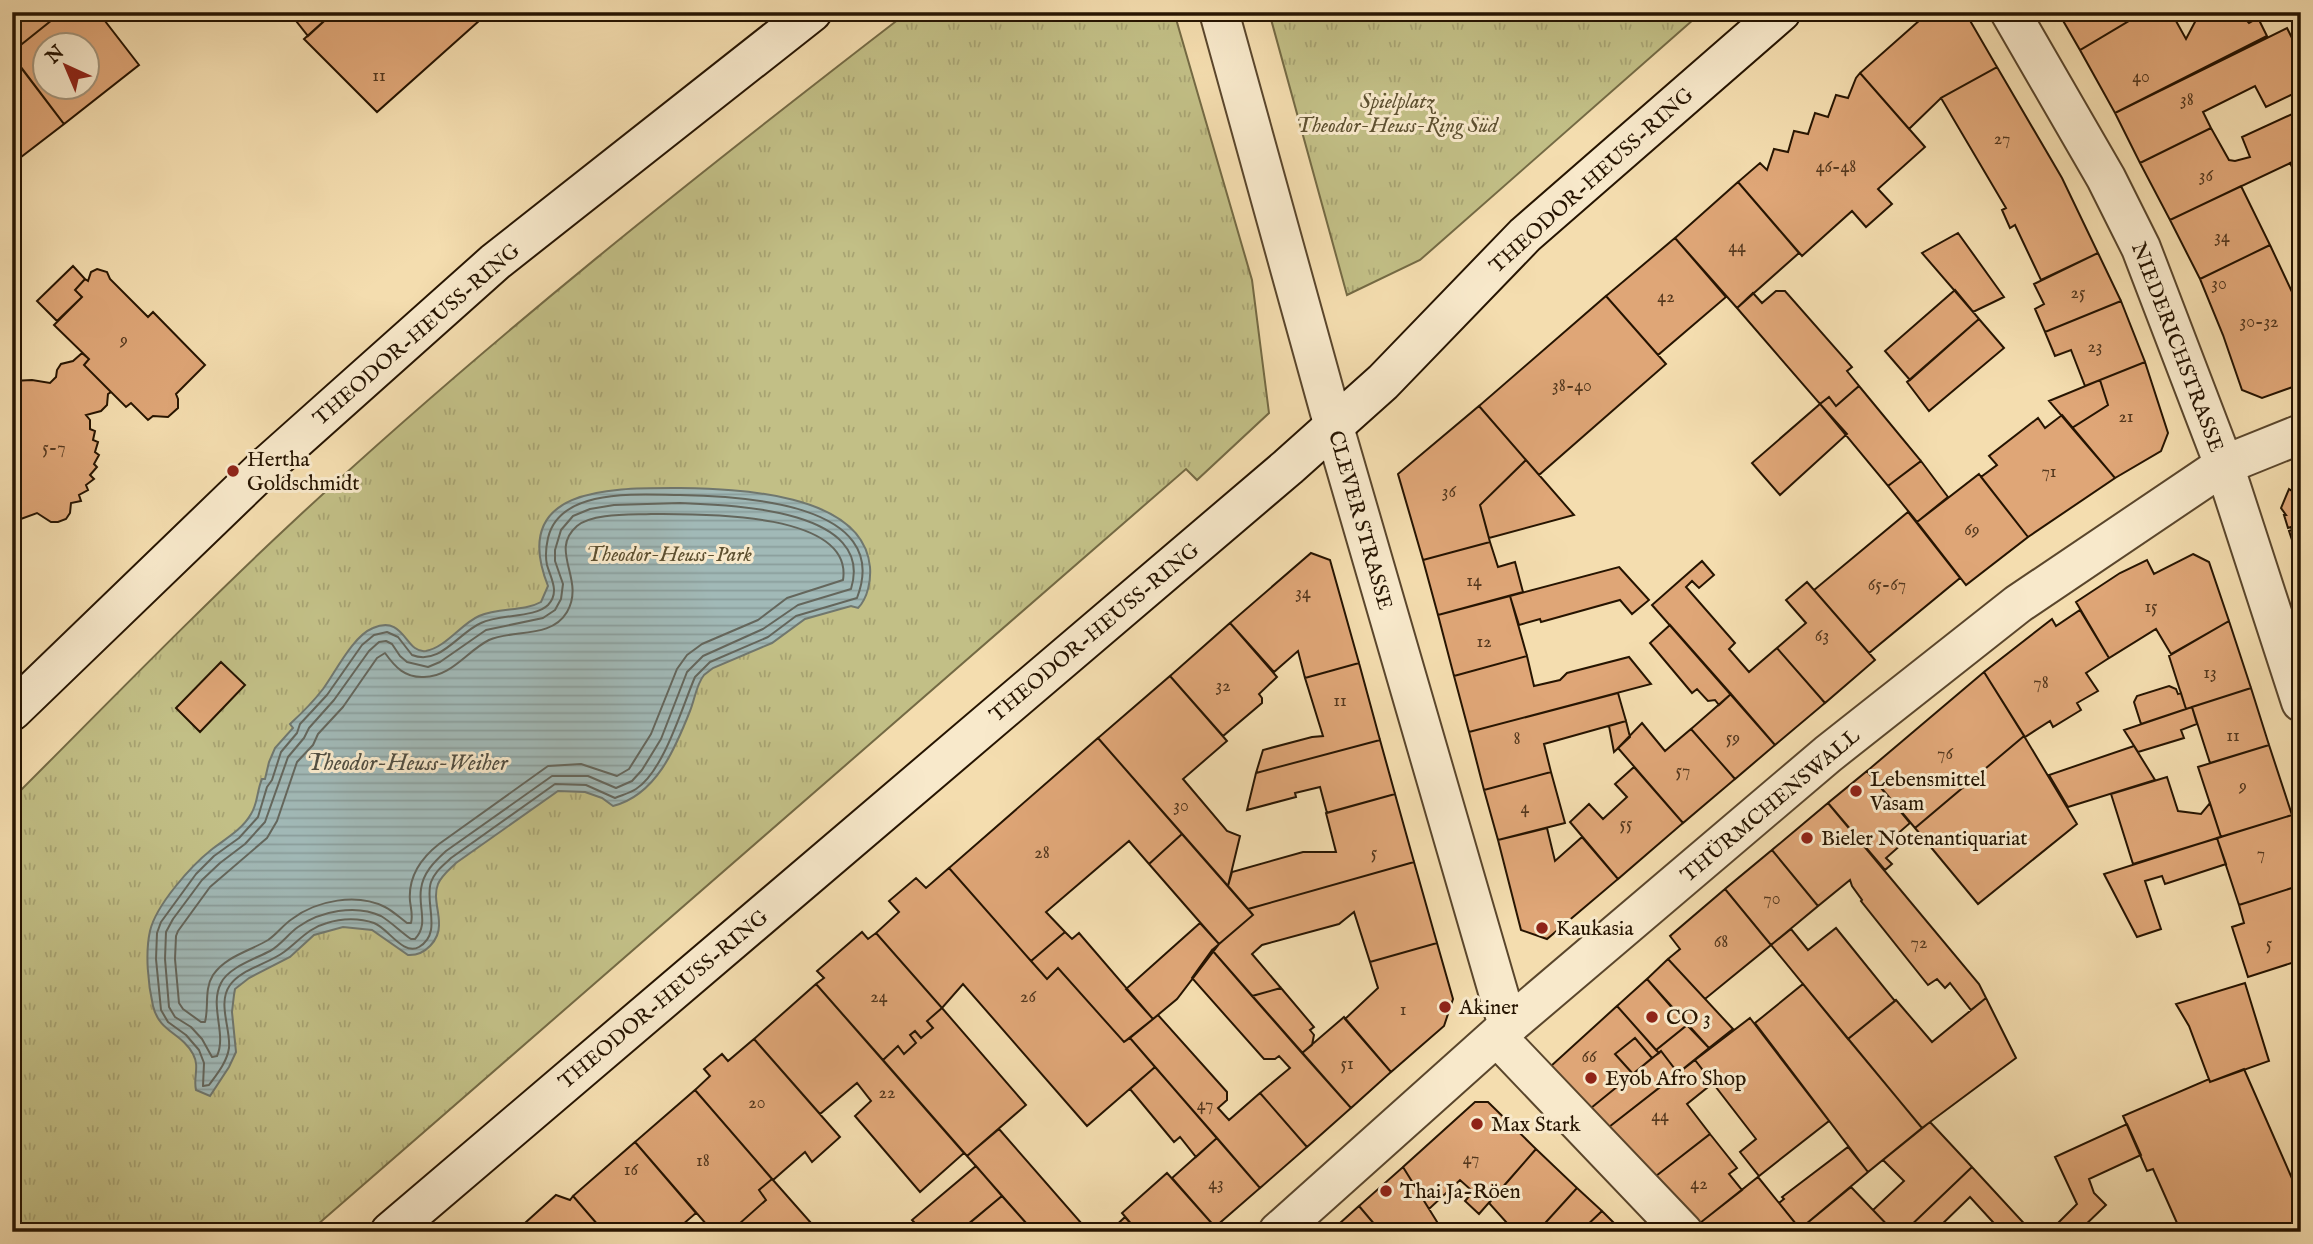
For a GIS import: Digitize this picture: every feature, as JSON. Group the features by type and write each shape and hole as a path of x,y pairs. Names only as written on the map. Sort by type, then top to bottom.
{"street":[{"name":"THEODOR-HEUSS-RING","path":"12,711 263,469 495,262 812,12"},
{"name":"CLEVER STRASSE","path":"1219,12 1502,1031"},
{"name":"THEODOR-HEUSS-RING","path":"390,1232 1334,427 1383,382 1525,235 1781,12"},
{"name":"NIEDERICHSTRASSE","path":"2010,12 2106,178 2141,248 2224,465 2301,702"},
{"name":"THÜRMCHENSWALL","path":"1278,1232 1502,1031 1828,754 2018,604 2224,465 2301,434"},
{"path":"1502,1031 1682,1232"}],"green space":[{"name":"Theodor-Heuss-Park","path":"908,12 1174,12 1252,280 1269,413 1197,480 1186,469 309,1232 12,1232 12,799 261,551 371,450 597,257"},
{"name":"Spielplatz Theodor-Heuss-Ring Süd","path":"1269,12 1702,12 1420,260 1347,295"}],"water":[{"name":"Theodor-Heuss-Weiher","path":"680,488 732,490 793,500 821,509 845,523 862,542 870,567 868,589 861,604 858,608 851,606 805,619 772,643 713,668 704,675 670,755 662,769 641,792 613,806 602,798 585,792 558,791 456,863 438,884 436,894 439,929 426,950 408,955 372,930 343,927 314,935 290,957 249,978 235,989 232,1012 236,1052 229,1067 210,1096 196,1090 196,1063 193,1054 183,1041 160,1022 153,1006 147,959 150,931 159,910 184,876 247,820 275,748 293,728 290,724 323,689 352,646 366,632 384,625 398,630 413,647 426,651 440,645 479,616 541,602 548,586 539,553 542,528 555,511 574,499 599,492"}],"building":[{"path":"12,12 62,12 37,32 32,32 32,36 12,52"},
{"path":"62,12 98,12 139,65 102,94 102,32 37,32"},
{"path":"289,12 334,12 308,36"},
{"path":"334,12 489,12 377,112 304,39"},
{"path":"1929,12 1965,12 1997,67 1941,98 1909,129 1860,73"},
{"path":"2058,12 2144,12 2080,50"},
{"path":"2144,12 2171,12 2186,39 2196,20 2213,12 2239,12 2249,23 2258,18 2267,36 2115,113 2080,50"},
{"path":"2287,28 2301,56 2301,90 2266,107 2255,86 2203,112 2211,128 2140,163 2115,113"},
{"path":"32,36 32,82 12,56 12,52"},
{"path":"21,67 32,82 32,102 47,102 64,124 12,164 12,74"},
{"path":"1997,67 2062,178 2098,253 2041,280 2015,225 2010,228 2002,210 2006,208 1941,98"},
{"path":"1860,73 1925,147 1878,189 1892,204 1866,227 1852,211 1802,256 1738,182 1760,163 1767,170 1774,149 1788,152 1794,131 1808,134 1815,113 1828,117 1836,95 1848,98"},
{"path":"47,102 92,102 64,124"},
{"path":"2301,110 2301,158 2170,220 2140,163 2211,128 2229,160 2250,157 2242,137"},
{"path":"2301,158 2301,185 2290,163"},
{"path":"1738,182 1799,253 1737,308 1675,238"},
{"path":"2241,186 2270,245 2200,279 2170,220"},
{"path":"1958,233 2004,297 1973,312 1922,253"},
{"path":"1675,238 1726,297 1658,355 1606,296"},
{"path":"2270,245 2299,307 2301,306 2301,384 2262,398 2242,390 2200,279"},
{"path":"2098,253 2121,301 2045,332 2035,309 2044,304 2034,284"},
{"path":"73,266 85,279 75,290 82,297 57,321 37,301"},
{"path":"97,269 107,272 110,279 148,317 153,312 205,365 176,394 178,408 168,417 153,416 148,420 131,403 126,407 84,365 89,359 54,325 82,297 75,290 85,279 88,281 91,272"},
{"path":"1955,290 1979,319 1910,380 1885,351"},
{"path":"1776,291 1785,291 1852,367 1847,371 1859,386 1836,406 1829,397 1820,404 1737,308 1753,293 1762,303"},
{"path":"1606,296 1666,364 1539,475 1479,406"},
{"path":"2121,301 2145,362 2085,386 2071,350 2055,356 2045,332"},
{"path":"1979,319 2004,348 1929,411 1907,382"},
{"path":"82,353 89,359 84,365 111,392 108,394 107,405 101,411 86,415 90,420 90,429 95,431 93,440 98,442 95,452 99,455 94,464 97,467 90,475 94,479 86,485 88,490 79,495 81,501 71,503 66,519 51,522 37,513 18,520 13,534 17,537 12,542 12,381 50,383 56,377 61,364 73,361"},
{"path":"2145,362 2168,433 2161,451 2115,478 2072,428 2108,405 2100,380"},
{"path":"2100,380 2108,405 2072,428 2049,401"},
{"path":"1859,386 1921,461 1888,486 1820,404 1829,397 1836,406"},
{"path":"1820,404 1847,434 1780,495 1752,463"},
{"path":"1479,406 1526,460 1480,505 1490,542 1423,560 1398,474"},
{"path":"2062,415 2115,478 2028,537 1981,477 1997,465 1989,456 2038,418 2045,428"},
{"path":"1526,460 1574,515 1489,538 1480,505"},
{"path":"1921,461 1948,497 1917,522 1888,486"},
{"path":"1979,474 2028,537 1966,585 1917,522"},
{"path":"2301,483 2301,559 2298,560 2294,548 2298,546 2296,542 2293,543 2289,531 2292,530 2291,527 2288,528 2286,515 2281,508 2289,489 2292,491 2294,486"},
{"path":"1908,512 1960,578 1869,653 1814,590"},
{"path":"1490,542 1498,567 1515,562 1523,592 1438,615 1423,560"},
{"path":"1311,553 1330,560 1359,663 1305,678 1298,651 1274,672 1230,623"},
{"path":"2193,554 2209,562 2229,621 2171,654 2156,629 2109,658 2076,602 2120,573 2147,560 2154,574"},
{"path":"1702,561 1714,575 1699,588 1692,581 1686,587 1735,643 1729,649 1749,672 1777,648 1825,703 1775,745 1652,605"},
{"path":"1619,567 1649,600 1632,614 1620,600 1541,622 1540,619 1519,625 1510,596"},
{"path":"1807,582 1875,660 1825,703 1777,648 1806,623 1786,600"},
{"path":"1510,596 1527,656 1454,676 1438,615"},
{"path":"2080,610 2109,658 2086,673 2098,691 2077,703 2081,710 2053,727 2050,721 2025,737 1984,672 2052,619 2056,626"},
{"path":"2229,621 2251,688 2186,709 2169,656"},
{"path":"1230,623 1277,677 1259,694 1262,703 1223,736 1170,676"},
{"path":"1670,625 1731,694 1719,705 1715,700 1708,701 1697,689 1692,693 1650,643"},
{"path":"1527,656 1534,686 1560,680 1567,673 1629,657 1651,684 1469,732 1454,676"},
{"path":"221,662 245,685 200,732 176,708"},
{"path":"1359,663 1380,740 1256,773 1263,750 1323,736 1305,678"},
{"path":"1984,672 2024,736 1915,828 1867,771"},
{"path":"1170,676 1227,741 1183,779 1227,831 1240,836 1228,886 1098,738"},
{"path":"2169,686 2176,689 2178,694 2181,693 2186,709 2141,724 2134,702 2137,696"},
{"path":"2251,688 2269,745 2210,763 2192,707"},
{"path":"1618,693 1626,721 1544,744 1551,772 1484,790 1469,732"},
{"path":"1731,694 1775,745 1735,779 1691,729"},
{"path":"2192,707 2197,724 2181,730 2184,738 2138,752 2124,730"},
{"path":"1626,721 1630,737 1614,752 1609,726"},
{"path":"1642,723 1665,751 1691,729 1735,779 1683,823 1618,748"},
{"path":"2024,736 2077,824 1978,904 1915,828"},
{"path":"1098,738 1182,834 1149,864 1129,841 1046,912 1065,932 1031,961 949,868"},
{"path":"1380,740 1395,794 1327,813 1320,787 1295,793 1296,797 1247,810 1256,773"},
{"path":"2269,745 2292,815 2221,837 2198,767"},
{"path":"2134,746 2155,780 2068,807 2049,775"},
{"path":"1634,767 1683,823 1618,879 1570,822 1589,804 1603,819 1627,797 1615,784"},
{"path":"1867,771 1910,823 1895,836 1902,844 1886,858 1892,864 1885,870 1828,803"},
{"path":"1551,772 1565,823 1498,840 1484,790"},
{"path":"2167,777 2178,811 2201,814 2210,803 2221,837 2133,864 2111,794"},
{"path":"1395,794 1414,862 1248,909 1228,886 1232,872 1303,852 1336,852 1326,813"},
{"path":"1828,803 1979,984 1986,998 1971,1010 1950,983 1945,988 1937,979 1928,985 1861,901 1850,880 1818,906 1772,850"},
{"path":"2292,815 2301,842 2301,885 2239,905 2217,838"},
{"path":"1547,828 1555,861 1582,837 1618,879 1547,939 1521,930 1498,840"},
{"path":"1182,834 1253,915 1219,944 1149,864"},
{"path":"2217,838 2226,864 2165,884 2162,876 2145,881 2161,929 2137,937 2104,874"},
{"path":"1772,850 1818,906 1771,945 1725,889"},
{"path":"1414,862 1437,943 1370,962 1354,912 1339,924 1262,945 1252,954 1281,988 1252,996 1212,950 1253,915 1248,909"},
{"path":"949,868 1047,979 1058,968 1124,1042 1130,1038 1155,1067 1087,1126 963,984 942,1008 876,933 899,912 889,901 916,878 926,888"},
{"path":"2301,885 2301,960 2248,977 2232,927 2244,923 2239,905"},
{"path":"1725,889 1771,945 1705,999 1668,959 1680,949 1670,936"},
{"path":"1200,923 1219,944 1177,999 1153,1019 1126,989"},
{"path":"1836,928 1895,1001 1848,1039 1771,945 1791,929 1808,950"},
{"path":"862,932 868,939 876,933 942,1008 927,1021 933,1028 921,1038 915,1031 910,1035 916,1043 904,1054 898,1046 883,1060 816,984 824,978 817,971"},
{"path":"1065,932 1072,939 1079,933 1153,1019 1124,1042 1058,968 1047,979 1031,961"},
{"path":"1437,943 1453,999 1444,1026 1391,1072 1345,1019 1378,988 1370,962"},
{"path":"1212,950 1351,1108 1307,1147 1260,1093 1290,1068 1279,1056 1275,1059 1264,1059 1192,978"},
{"path":"1668,959 1733,1029 1709,1048 1647,979"},
{"path":"1647,979 1687,1025 1656,1050 1617,1006"},
{"path":"2245,983 2269,1061 2210,1082 2189,1026 2176,1004"},
{"path":"816,984 964,1153 920,1192 855,1116 871,1101 857,1083 820,1114 754,1039"},
{"path":"1803,984 1922,1128 1868,1172 1755,1023"},
{"path":"1281,988 1314,1027 1310,1030 1314,1035 1312,1045 1302,1053 1252,996"},
{"path":"1986,998 2016,1058 1922,1128 1848,1039 1896,1000 1932,1042"},
{"path":"1617,1006 1659,1053 1652,1058 1635,1038 1615,1054 1633,1074 1591,1108 1551,1066"},
{"path":"942,1008 1026,1105 967,1156 883,1060 898,1046 904,1054 916,1043 910,1035 915,1031 921,1038 933,1028 927,1021"},
{"path":"1158,1015 1227,1092 1227,1100 1218,1108 1229,1120 1260,1093 1307,1147 1260,1188 1130,1038"},
{"path":"1344,1017 1391,1072 1351,1108 1302,1053"},
{"path":"1750,1018 1829,1121 1759,1176 1740,1152 1756,1139 1695,1060"},
{"path":"1687,1025 1709,1048 1678,1073 1661,1051 1659,1053 1656,1050"},
{"path":"1635,1038 1652,1058 1633,1074 1615,1054"},
{"path":"754,1039 840,1137 812,1162 805,1152 773,1180 695,1090 710,1076 704,1069 722,1054 728,1061"},
{"path":"1661,1051 1678,1073 1609,1127 1591,1108"},
{"path":"1695,1060 1713,1083 1687,1104 1710,1134 1656,1176 1609,1127"},
{"path":"1155,1067 1217,1138 1196,1157 1180,1137 1174,1142 1130,1089"},
{"path":"2244,1069 2301,1199 2301,1232 2181,1232 2153,1169 2147,1171 2123,1116 2209,1079 2210,1082"},
{"path":"695,1090 772,1179 759,1190 766,1200 730,1232 713,1232 635,1142"},
{"path":"1475,1102 1488,1102 1536,1149 1479,1214 1465,1201 1471,1194 1468,1191 1470,1189 1460,1180 1429,1209 1403,1167"},
{"path":"1930,1122 1972,1167 1904,1232 1894,1232 1873,1210 1904,1181 1883,1160"},
{"path":"2127,1124 2141,1155 2089,1179 2094,1193 2106,1205 2078,1232 2049,1232 2077,1204 2055,1157"},
{"path":"999,1129 1089,1232 1034,1232 967,1156"},
{"path":"1710,1134 1737,1168 1729,1174 1742,1190 1700,1223 1656,1176"},
{"path":"1217,1138 1260,1188 1215,1227 1172,1178"},
{"path":"635,1142 696,1213 674,1232 604,1232 573,1196"},
{"path":"1848,1147 1868,1172 1800,1229 1779,1203 1784,1199 1782,1197"},
{"path":"1536,1149 1577,1188 1537,1232 1515,1232 1489,1203"},
{"path":"976,1166 1002,1196 959,1232 923,1232 912,1220"},
{"path":"1403,1167 1439,1225 1431,1232 1381,1232 1359,1206"},
{"path":"1972,1167 2032,1232 2002,1232 1970,1197 1934,1232 1904,1232"},
{"path":"1167,1173 1215,1227 1210,1232 1138,1232 1122,1213"},
{"path":"1758,1177 1800,1229 1796,1232 1709,1232 1700,1223"},
{"path":"772,1179 819,1232 730,1232 766,1200 759,1190"},
{"path":"1851,1187 1894,1232 1796,1232 1800,1229"},
{"path":"1577,1188 1602,1211 1580,1232 1537,1232"},
{"path":"556,1195 570,1200 573,1196 604,1232 515,1232"},
{"path":"1002,1196 1034,1232 972,1232 967,1225"},
{"path":"1359,1206 1381,1232 1330,1232"},
{"path":"1602,1211 1623,1232 1580,1232"},
{"path":"1125,1217 1138,1232 1109,1232"}],"place":[{"name":"Hertha Goldschmidt","path":"233,471"},
{"name":"Lebensmittel Vasam","path":"1856,791"},
{"name":"Bieler Notenantiquariat","path":"1807,838"},
{"name":"Kaukasia","path":"1542,928"},
{"name":"Akiner","path":"1445,1007"},
{"name":"CO 3","path":"1652,1017"},
{"name":"Eyob Afro Shop","path":"1591,1078"},
{"name":"Max Stark","path":"1477,1124"},
{"name":"Thai Ja-Röen","path":"1386,1191"}]}
